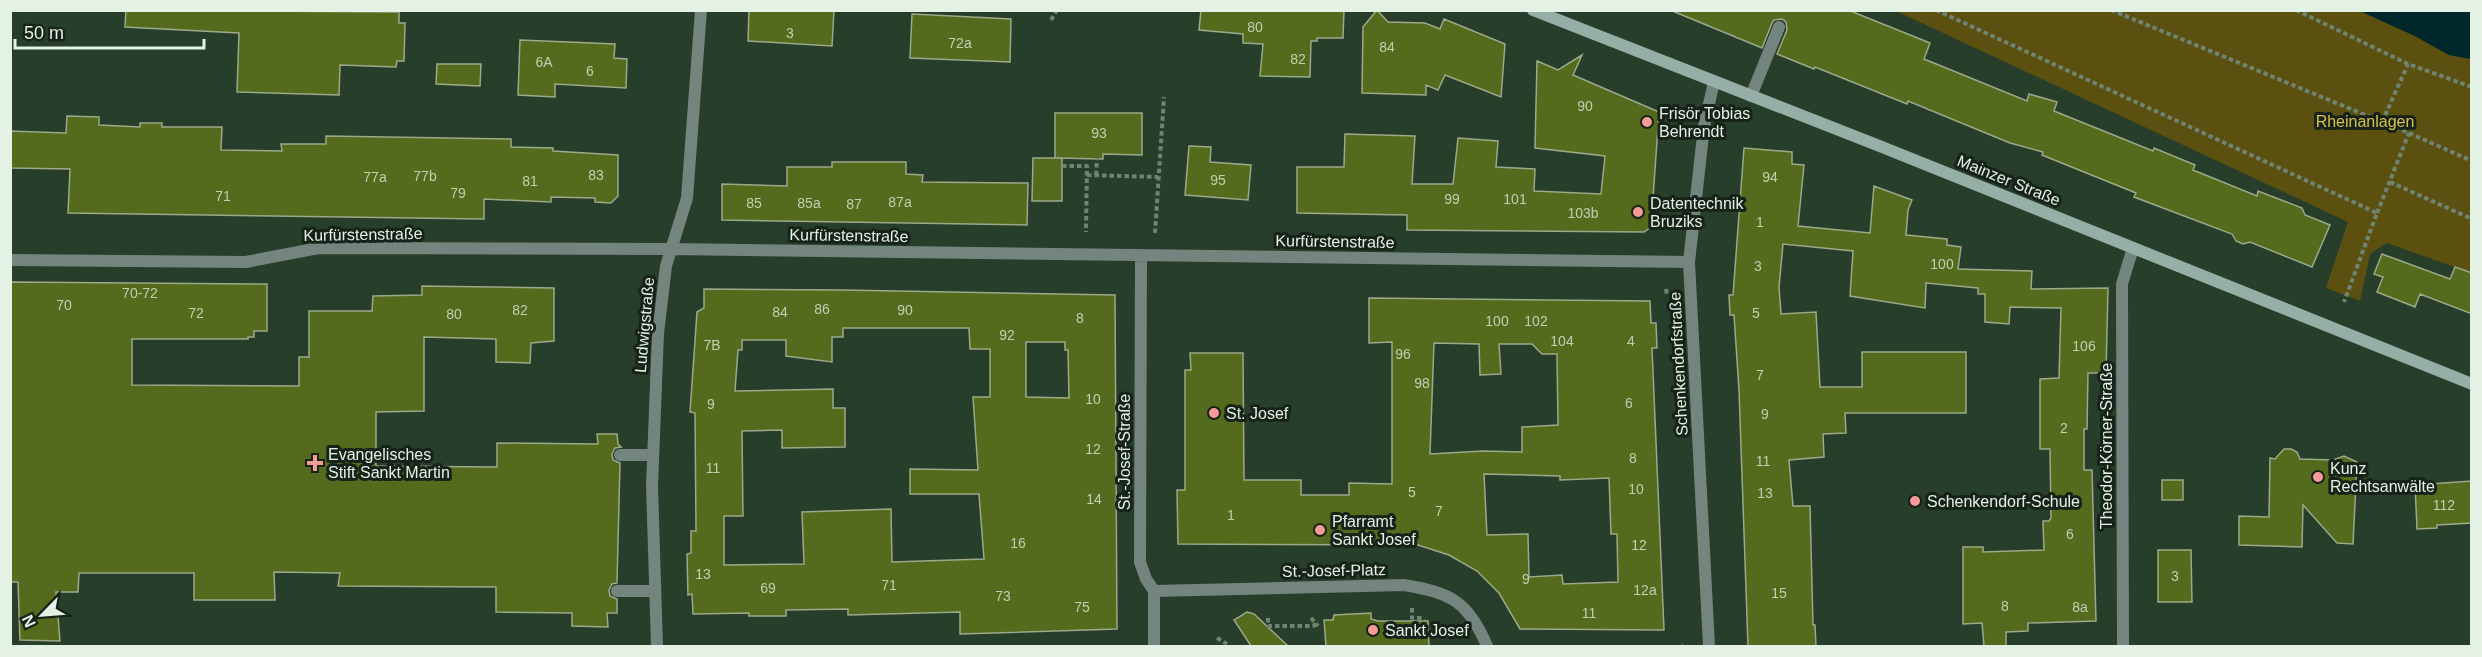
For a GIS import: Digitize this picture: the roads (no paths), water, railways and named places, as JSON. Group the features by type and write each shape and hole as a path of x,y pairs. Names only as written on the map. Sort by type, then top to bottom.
{"street":[{"name":"Ludwigstraße","path":"657,646 652,455 658,333 663,282 687,198 701,10"},
{"name":"Mainzer Straße","path":"1533,10 2472,384"},
{"path":"1751,96 1779,27"},
{"name":"Schenkendorfstraße","path":"1709,646 1689,262 1704,126 1714,82"},
{"name":"Kurfürstenstraße","path":"10,260 246,262 319,248 671,249 1689,262"},
{"name":"Theodor-Körner-Straße","path":"2123,646 2122,284 2133,248"},
{"name":"St.-Josef-Straße","path":"1141,255 1140,562 1146,579 1154,591 1154,646"},
{"path":"620,455 652,455"},
{"name":"St.-Josef-Platz","path":"1154,591 1404,585 1436,590 1460,603 1479,628 1487,646"},
{"path":"617,591 654,591"}],"water":[{"path":"2360,11 2471,11 2471,59 2449,55 2415,36"}],"place":[{"name":"Frisör Tobias Behrendt","path":"1647,122"},
{"name":"Datentechnik Bruziks","path":"1638,212"},
{"name":"St. Josef","path":"1214,413"},
{"name":"Evangelisches Stift Sankt Martin","path":"315,463"},
{"name":"Kunz Rechtsanwälte","path":"2318,477"},
{"name":"Schenkendorf-Schule","path":"1915,501"},
{"name":"Pfarramt Sankt Josef","path":"1320,530"},
{"name":"Sankt Josef","path":"1373,630"}],"park label":[{"name":"Rheinanlagen","path":"2365,121"}]}
